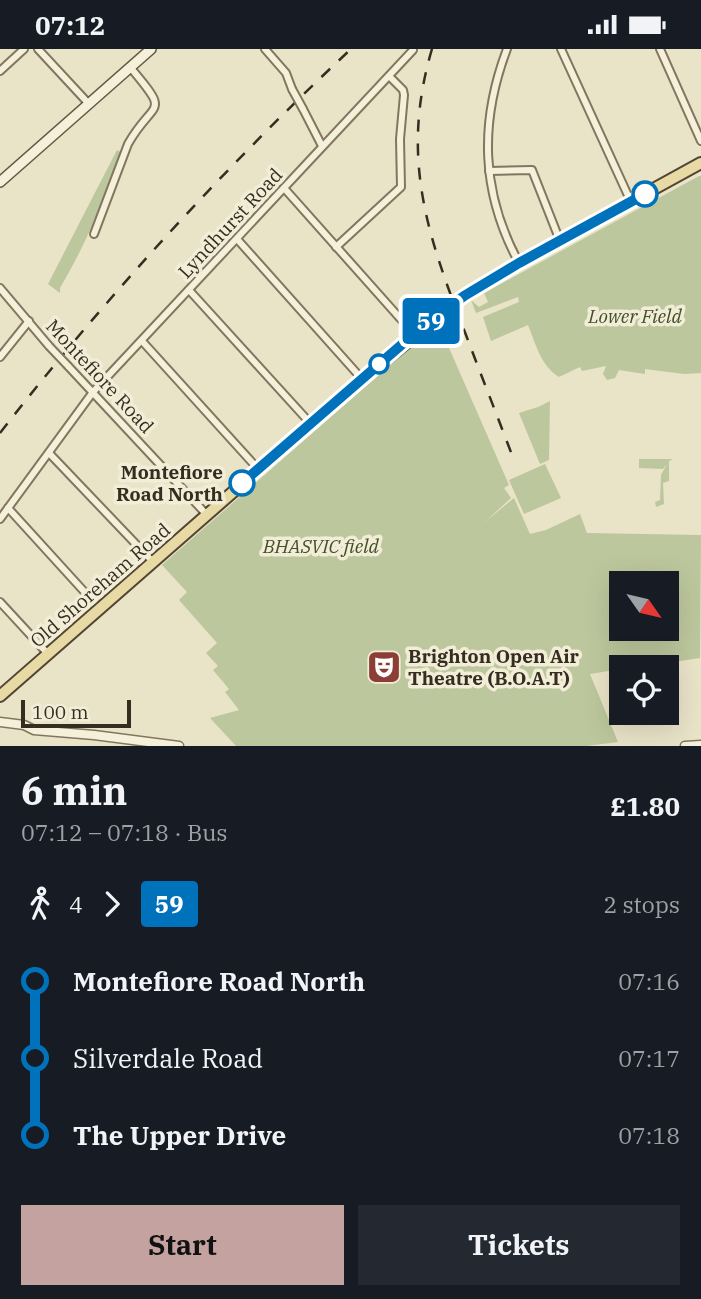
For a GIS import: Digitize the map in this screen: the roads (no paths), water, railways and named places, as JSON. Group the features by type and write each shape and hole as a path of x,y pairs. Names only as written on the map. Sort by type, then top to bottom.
{"main road":[{"path":"0,182 151,49"},
{"name":"Old Shoreham Road","path":"0,696 414,334 464,296 519,263 701,163"}],"street":[{"path":"0,71 24,49"},
{"path":"38,49 89,104"},
{"path":"265,49 286,73 322,146"},
{"path":"508,49 495,86 487,132 489,171 500,221 519,263"},
{"path":"561,49 631,202"},
{"path":"660,49 701,141"},
{"name":"Lyndhurst Road","path":"0,519 93,392 413,50"},
{"path":"94,234 128,144 135,131 156,107 157,101 130,67"},
{"path":"337,247 401,187 400,139 404,95 403,90 390,77"},
{"path":"489,171 532,170 560,241"},
{"path":"284,188 414,334"},
{"path":"237,239 362,379"},
{"name":"Montefiore Road","path":"0,288 206,515"},
{"path":"189,290 311,424"},
{"path":"0,357 29,321"},
{"path":"142,341 258,469"},
{"path":"49,453 153,562"},
{"path":"8,508 90,598"},
{"path":"0,602 48,654"},
{"path":"0,722 24,725 34,730 179,746"},
{"path":"685,746 701,745"}],"railway":[{"path":"0,433 82,332 168,234 258,140 351,49"},
{"path":"432,49 418,125 422,195 452,298 512,455"}],"place":[{"name":"Montefiore Road North","path":"242,483"},
{"name":"Brighton Open Air Theatre (B.O.A.T)","path":"384,667"}],"park label":[{"name":"Lower Field","path":"635,316"},
{"name":"BHASVIC field","path":"321,546"}]}
